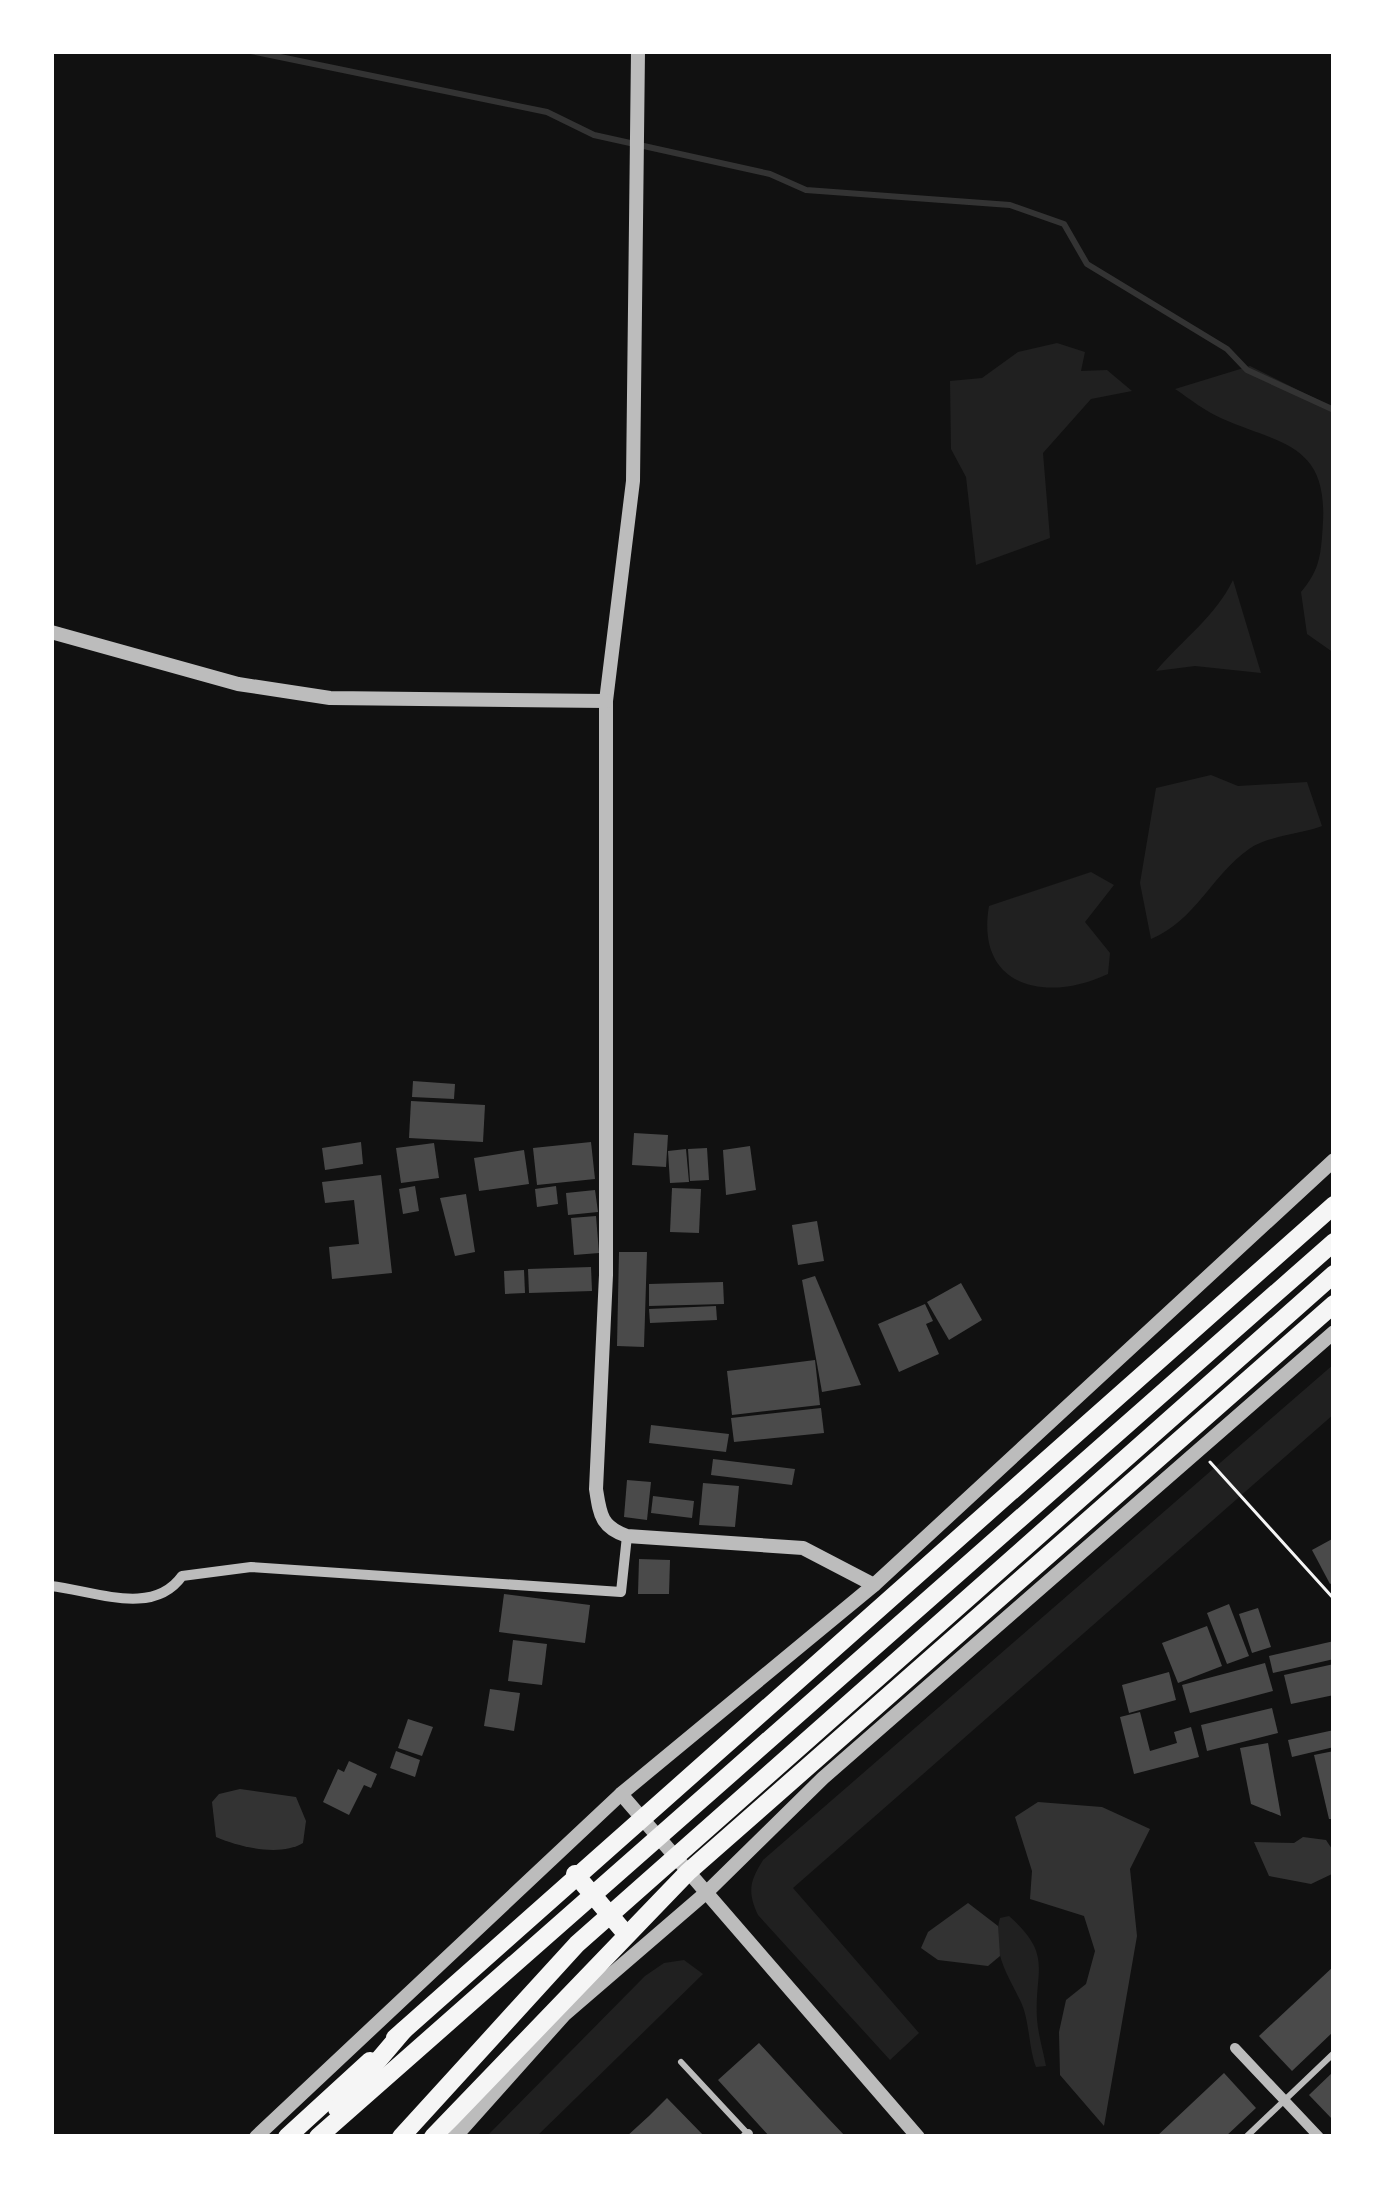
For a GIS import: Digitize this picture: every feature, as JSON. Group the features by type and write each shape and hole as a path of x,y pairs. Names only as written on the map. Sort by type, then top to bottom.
{"main road":[{"path":"287,2137 574,1874 1334,1205"},
{"path":"315,2137 1334,1241"},
{"path":"401,2137 577,1944 1334,1274"},
{"path":"433,2137 688,1872 1334,1304"},
{"path":"722,1743 772,1795"},
{"path":"574,1874 626,1934"},
{"path":"315,2137 404,2030"}],"street":[{"path":"638,51 633,481 606,700 606,1253 596,1489 601,1518 609,1530 627,1536 803,1548 874,1586"},
{"path":"51,632 238,684 330,698 606,700"},
{"path":"256,2137 621,1794 874,1586 1334,1160"},
{"path":"455,2137 564,2015 708,1891 823,1778 1334,1332"},
{"path":"51,1586 149,1600 170,1593 182,1576 251,1567 621,1592 627,1536"},
{"path":"621,1794 918,2137"},
{"path":"1235,2048 1318,2137"}],"lane":[{"path":"1246,2137 1334,2053"},
{"path":"681,2062 748,2136"}],"path":[{"path":"1196,1448 1334,1599"}],"shaded area":[{"path":"1057,343 1085,352 1081,371 1107,370 1132,391 1091,399 1043,453 1050,538 976,565 966,477 951,449 950,381 982,378 1018,352"},
{"path":"1250,366 1334,408 1334,653 1307,634 1301,592 1316,568 1323,522 1322,496 1308,461 1296,450 1217,416 1175,389"},
{"path":"1233,580 1261,673 1195,666 1156,671 1208,616"},
{"path":"1211,775 1238,786 1307,782 1322,826 1249,849 1180,921 1151,939 1140,883 1156,788"},
{"path":"1091,872 1114,885 1085,922 1110,953 1108,974 1085,983 1040,987 1004,971 993,955 988,934 989,906"},
{"path":"1334,1364 1334,1414 793,1888 919,2033 890,2060 758,1915 751,1886 763,1860"},
{"path":"240,1789 296,1797 306,1821 303,1843 271,1850 216,1837 212,1802 219,1794"},
{"path":"1038,1802 1102,1807 1150,1829 1130,1869 1137,1936 1104,2126 1060,2075 1059,2032 1066,2000 1086,1984 1095,1951 1084,1916 1030,1899 1032,1871 1015,1817"},
{"path":"1303,1837 1326,1840 1334,1852 1332,1874 1311,1884 1269,1876 1254,1842 1294,1843"},
{"path":"968,1903 998,1926 1000,1956 988,1966 938,1960 921,1948 928,1932"},
{"path":"1009,1916 1037,1953 1037,2019 1046,2066 1036,2067 1023,2008 999,1951 1000,1918"},
{"path":"684,1960 703,1974 536,2137 486,2137 645,1976 664,1963"}],"building":[{"path":"413,1081 455,1084 454,1099 412,1097"},
{"path":"411,1101 485,1105 483,1142 409,1138"},
{"path":"634,1133 668,1135 666,1167 632,1165"},
{"path":"361,1142 363,1164 325,1170 322,1148"},
{"path":"591,1142 595,1179 537,1185 533,1148"},
{"path":"434,1143 439,1178 401,1183 396,1148"},
{"path":"750,1146 756,1190 726,1195 723,1150"},
{"path":"707,1148 709,1180 690,1181 688,1149"},
{"path":"686,1149 689,1182 670,1183 668,1151"},
{"path":"524,1150 529,1184 479,1191 474,1158"},
{"path":"381,1175 392,1273 332,1279 329,1247 359,1244 354,1200 325,1203 322,1182"},
{"path":"415,1186 419,1211 403,1214 399,1189"},
{"path":"556,1186 558,1204 537,1207 535,1189"},
{"path":"672,1188 701,1189 699,1233 670,1232"},
{"path":"595,1190 598,1212 568,1215 566,1193"},
{"path":"466,1194 475,1252 455,1256 440,1198"},
{"path":"596,1216 599,1253 574,1255 571,1218"},
{"path":"817,1221 824,1261 798,1265 792,1225"},
{"path":"619,1252 647,1252 644,1347 617,1346"},
{"path":"591,1267 592,1291 529,1293 528,1269"},
{"path":"524,1270 525,1293 505,1294 504,1271"},
{"path":"815,1276 861,1385 822,1392 802,1280"},
{"path":"723,1282 724,1304 649,1306 649,1284"},
{"path":"961,1283 982,1320 949,1340 927,1302"},
{"path":"925,1304 933,1321 926,1324 939,1354 899,1372 878,1324"},
{"path":"716,1306 717,1320 650,1323 649,1309"},
{"path":"815,1360 820,1405 732,1415 727,1371"},
{"path":"821,1408 824,1433 734,1442 731,1418"},
{"path":"651,1425 729,1434 726,1452 649,1443"},
{"path":"713,1459 795,1469 792,1485 711,1475"},
{"path":"627,1480 651,1482 647,1520 624,1517"},
{"path":"703,1483 739,1486 735,1527 699,1525"},
{"path":"653,1496 694,1501 692,1518 651,1513"},
{"path":"1334,1538 1334,1582 1330,1584 1312,1550"},
{"path":"639,1559 670,1560 669,1594 638,1594"},
{"path":"504,1594 590,1605 585,1643 499,1632"},
{"path":"1229,1604 1249,1656 1227,1664 1207,1613"},
{"path":"1258,1608 1271,1647 1252,1653 1239,1614"},
{"path":"1207,1626 1222,1666 1178,1683 1162,1643"},
{"path":"513,1640 547,1644 542,1685 508,1681"},
{"path":"1334,1641 1334,1659 1273,1673 1269,1656"},
{"path":"1265,1663 1273,1691 1190,1713 1182,1685"},
{"path":"1334,1664 1334,1695 1291,1704 1284,1675"},
{"path":"1169,1672 1176,1700 1129,1713 1122,1685"},
{"path":"490,1689 520,1693 514,1731 484,1726"},
{"path":"1272,1708 1278,1733 1207,1751 1201,1725"},
{"path":"1140,1712 1150,1751 1177,1743 1174,1732 1191,1727 1199,1757 1134,1774 1120,1717"},
{"path":"408,1719 433,1727 422,1756 398,1748"},
{"path":"1334,1730 1334,1747 1292,1757 1288,1740"},
{"path":"1268,1743 1281,1816 1251,1804 1240,1748"},
{"path":"396,1751 420,1760 415,1777 390,1768"},
{"path":"1334,1751 1334,1819 1329,1819 1314,1755"},
{"path":"349,1761 377,1774 371,1788 364,1785 349,1815 323,1802 338,1769 344,1772"},
{"path":"1334,1966 1334,2031 1292,2071 1259,2036"},
{"path":"759,2043 846,2137 769,2136 718,2080"},
{"path":"1334,2071 1334,2121 1309,2095"},
{"path":"1224,2073 1256,2108 1225,2137 1156,2137"},
{"path":"667,2098 705,2137 626,2137 649,2116"}],"waterway":[{"path":"251,51 547,112 594,135 770,174 806,190 1010,205 1064,224 1087,264 1227,349 1247,370 1334,410"}]}
